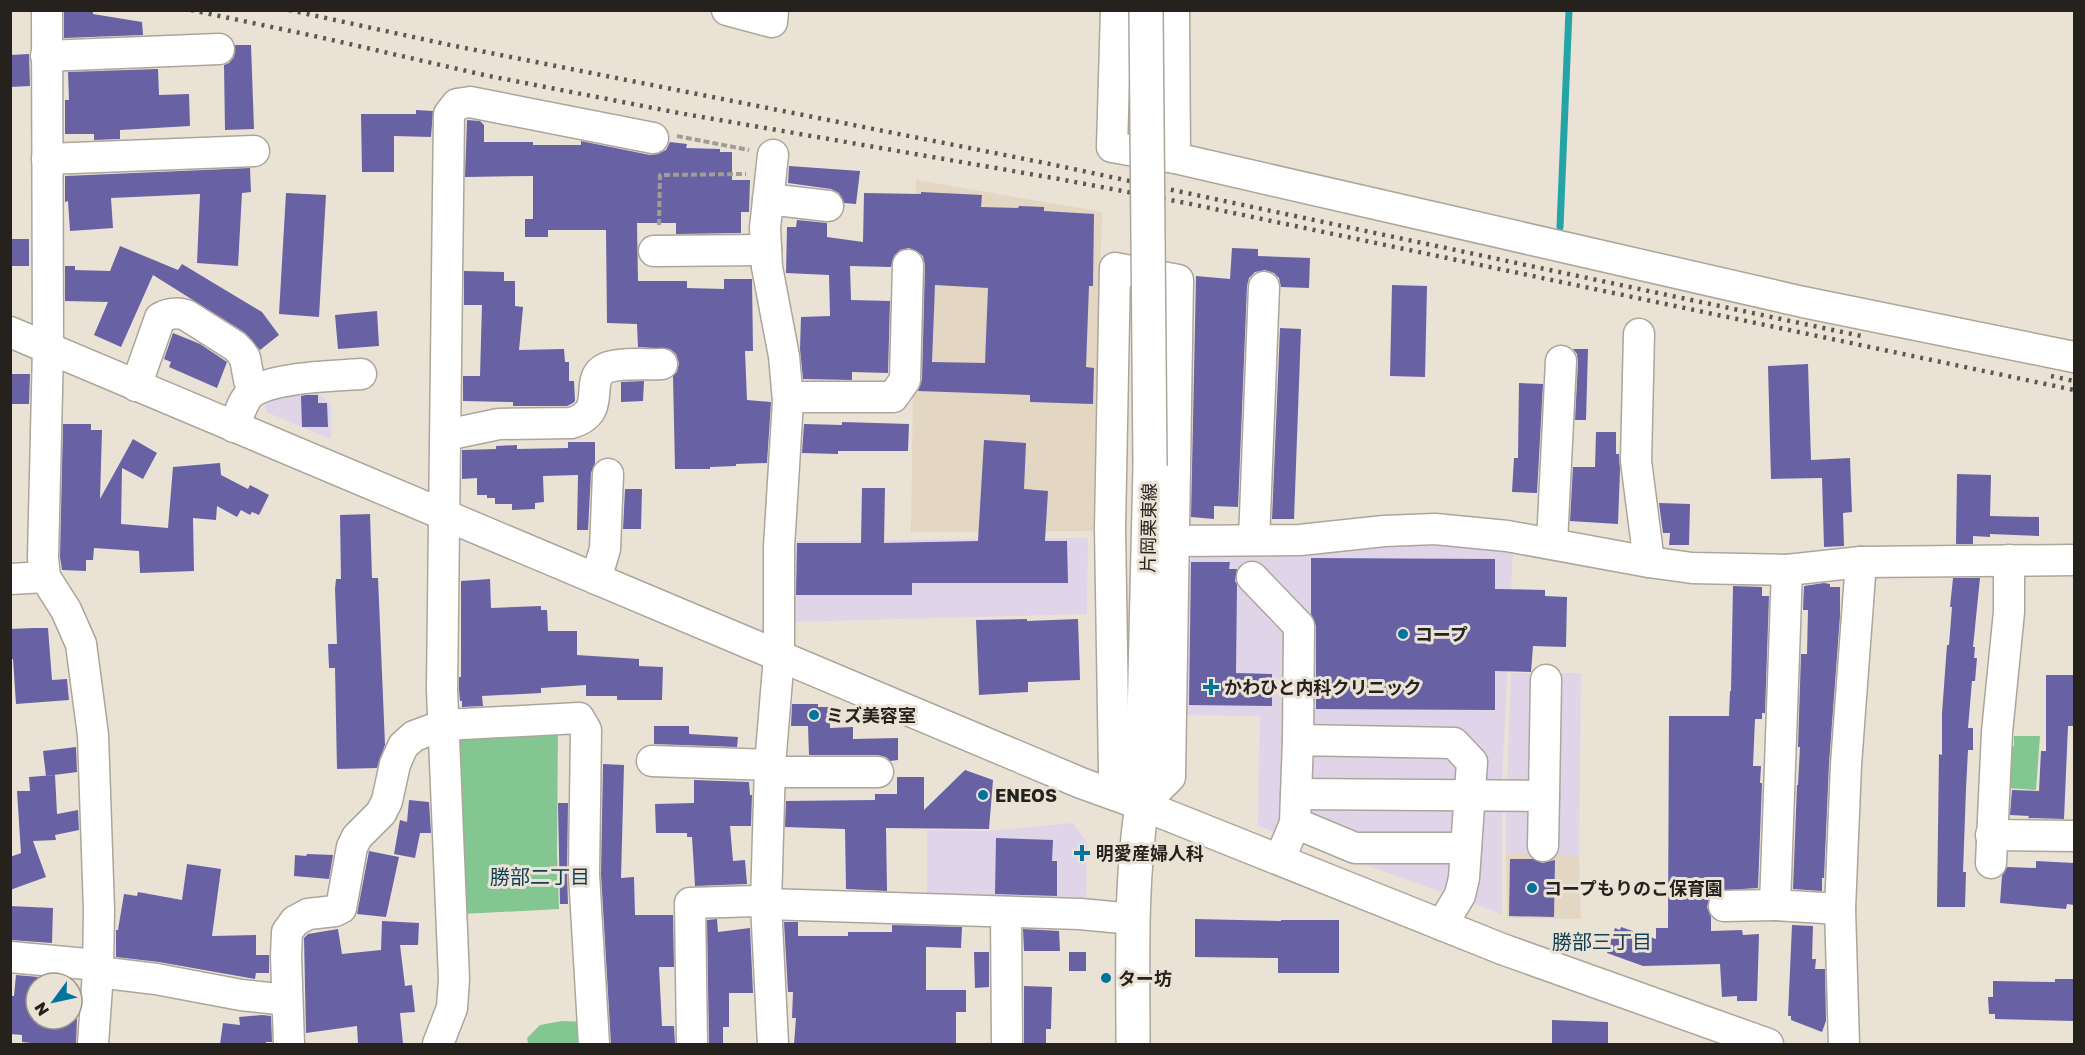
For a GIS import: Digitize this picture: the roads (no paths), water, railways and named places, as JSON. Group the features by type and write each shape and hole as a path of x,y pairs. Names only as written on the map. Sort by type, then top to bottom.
{"main road":[{"name":"片岡栗東線","path":"1132,1044 1133,919 1136,849 1142,805 1150,466 1146,10"}],"street":[{"path":"727,10 772,22 773,10"},
{"path":"1116,10 1112,147 1175,158 1803,302 2074,357"},
{"path":"1174,10 1175,158"},
{"path":"46,11 48,349 43,558 45,577 75,628 81,644 94,747 99,910 93,1044"},
{"path":"46,56 219,49"},
{"path":"438,1044 452,1008 454,979 442,690 449,114 458,104 470,102 653,138"},
{"path":"47,159 254,151"},
{"path":"773,1044 766,904 770,769 780,656 779,546 788,397 784,357 767,267 765,228 771,176 828,206"},
{"path":"654,251 766,250"},
{"path":"788,397 893,397 905,380 908,265"},
{"path":"1115,268 1178,280 1170,777 1142,805 1114,772 1110,528 1115,268"},
{"path":"1254,540 1264,287"},
{"path":"136,386 160,318 178,313 186,315 235,346 245,358 249,380"},
{"path":"10,332 1080,783 1280,859 1502,949 1768,1044"},
{"path":"1639,334 1636,461 1649,562"},
{"path":"1552,543 1561,362"},
{"path":"446,435 499,424 571,423 581,420 593,407 597,375 602,369 611,366 663,364"},
{"path":"234,427 246,399 254,391 306,378 361,374"},
{"path":"1113,408 1176,408"},
{"path":"596,579 605,549 608,474"},
{"path":"1174,541 1300,540 1384,531 1435,529 1507,536 1692,568 1787,570 1861,562 2074,560"},
{"path":"2009,560 2009,612 1997,732 1991,849 2074,836"},
{"path":"1844,1044 1840,909 1846,765 1861,562"},
{"path":"1775,905 1787,570"},
{"path":"10,579 45,577"},
{"path":"1252,577 1299,626 1295,824 1280,859"},
{"path":"1543,846 1546,680"},
{"path":"289,1044 287,932 295,921 308,914 341,908 352,847 357,837 381,813 387,801 395,764 403,746 414,736 444,725 579,718 586,730 584,874 594,1044"},
{"path":"1298,740 1454,742 1472,762 1464,878 1460,895 1442,925"},
{"path":"652,762 878,772"},
{"path":"1296,794 1544,796"},
{"path":"1295,824 1355,848 1466,848"},
{"path":"692,1044 690,903 758,901 766,904 1080,914 1133,919"},
{"path":"1724,906 1775,905 1840,909"},
{"path":"1006,912 1007,1044"},
{"path":"10,957 98,968 241,995 287,1000"}],"waterway":[{"path":"1560,227 1569,10"}],"railway":[{"path":"191,10 484,75 679,113 1186,203 2074,390"},
{"path":"289,10 450,45 1045,163 1861,336"},
{"path":"2051,376 2074,381"}],"place":[{"name":"コープ","path":"1403,634"},
{"name":"かわひと内科クリニック","path":"1211,687"},
{"name":"ミズ美容室","path":"814,715"},
{"name":"ENEOS","path":"983,795"},
{"name":"明愛産婦人科","path":"1082,853"},
{"name":"コープもりのこ保育園","path":"1532,888"},
{"name":"ター坊","path":"1106,978"}],"district":[{"name":"勝部二丁目","path":"540,876"},
{"name":"勝部三丁目","path":"1602,941"}]}
